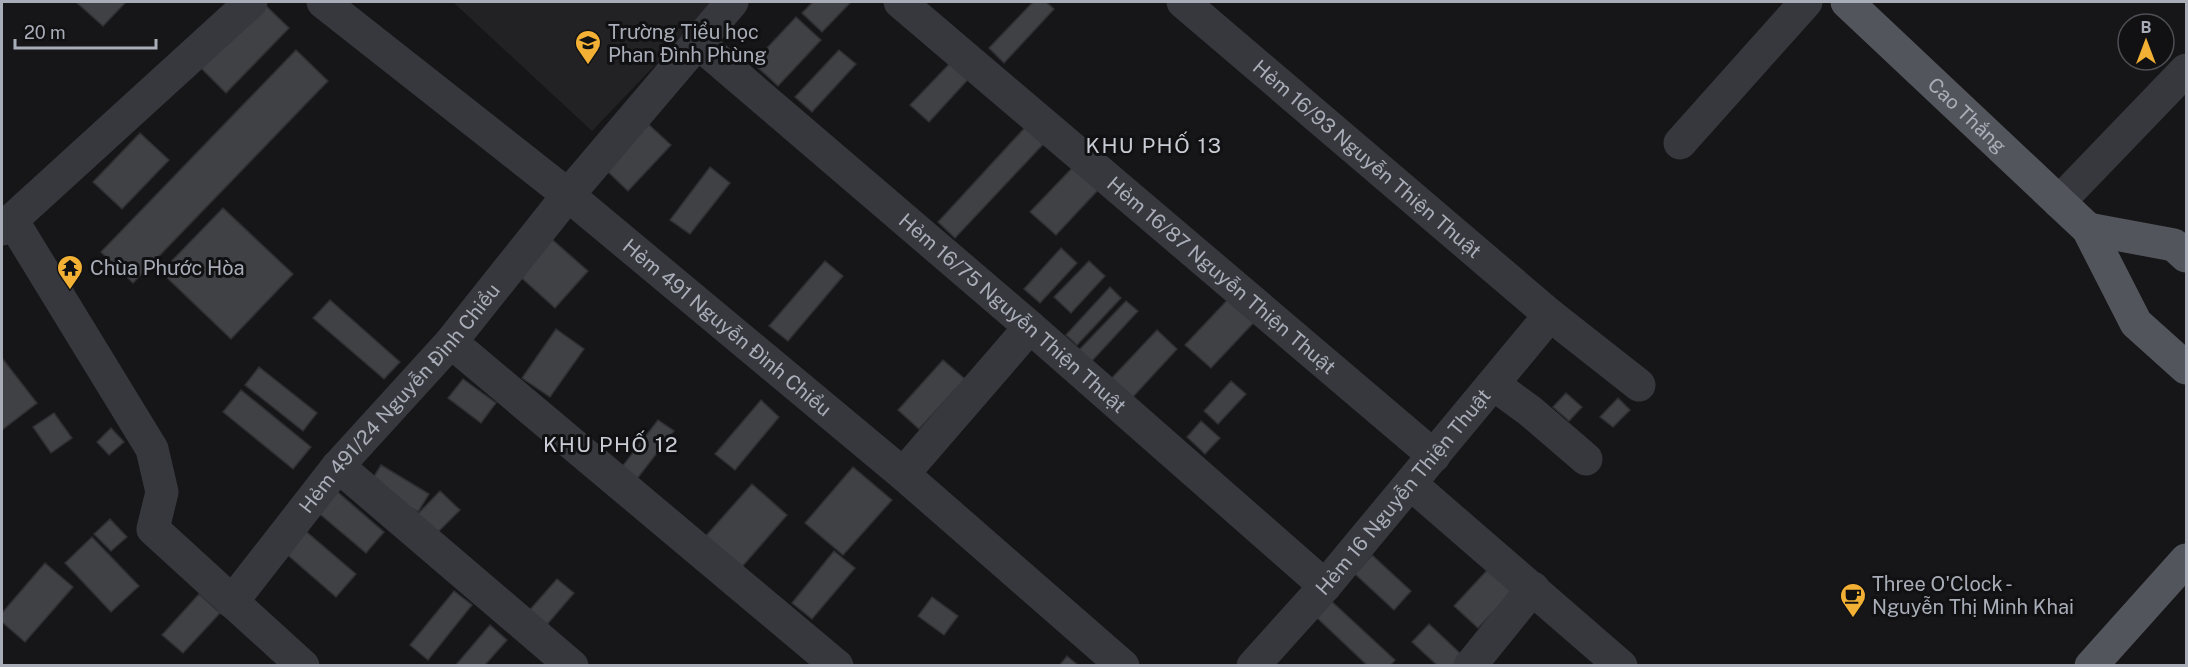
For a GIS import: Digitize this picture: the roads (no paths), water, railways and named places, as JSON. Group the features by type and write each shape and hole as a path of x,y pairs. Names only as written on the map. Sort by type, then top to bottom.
{"main road":[{"name":"Cao Thắng","path":"1847,2 2088,229 2136,323 2187,368"},
{"path":"2088,229 2174,245 2187,256"},
{"path":"2091,666 2187,560"}],"street":[{"path":"251,2 7,224 152,449 162,492 153,529 303,666"},
{"name":"Hẻm 491 Nguyễn Ðình Chiểu","path":"323,2 567,195 903,474 1122,666"},
{"name":"Hẻm 491/24 Nguyễn Đình Chiểu","path":"232,602 338,466 451,342 567,195 732,2"},
{"name":"Hẻm 16/87 Nguyễn Thiện Thuật","path":"900,2 1434,456"},
{"name":"Hẻm 16/93 Nguyễn Thiện Thuật","path":"1184,2 1550,315 1639,385"},
{"path":"1680,143 1806,2"},
{"name":"Hẻm 16/75 Nguyễn Thiện Thuật","path":"697,42 1030,327 1325,586"},
{"path":"2059,202 2187,70"},
{"name":"Hẻm 16 Nguyễn Thiện Thuật","path":"1253,666 1325,586 1550,315"},
{"path":"903,474 1030,327"},
{"path":"451,342 837,666"},
{"path":"1493,384 1530,411 1586,459"},
{"path":"338,466 572,666"},
{"path":"1411,484 1621,666"},
{"path":"1470,666 1533,588"}],"place":[{"name":"Trường Tiểu học Phan Đình Phùng","path":"588,66"},
{"name":"Chùa Phước Hòa","path":"70,291"},
{"name":"Three O'Clock - Nguyễn Thị Minh Khai","path":"1853,619"}],"district":[{"name":"KHU PHỐ 13","path":"1154,146"},
{"name":"KHU PHỐ 12","path":"611,445"}]}
